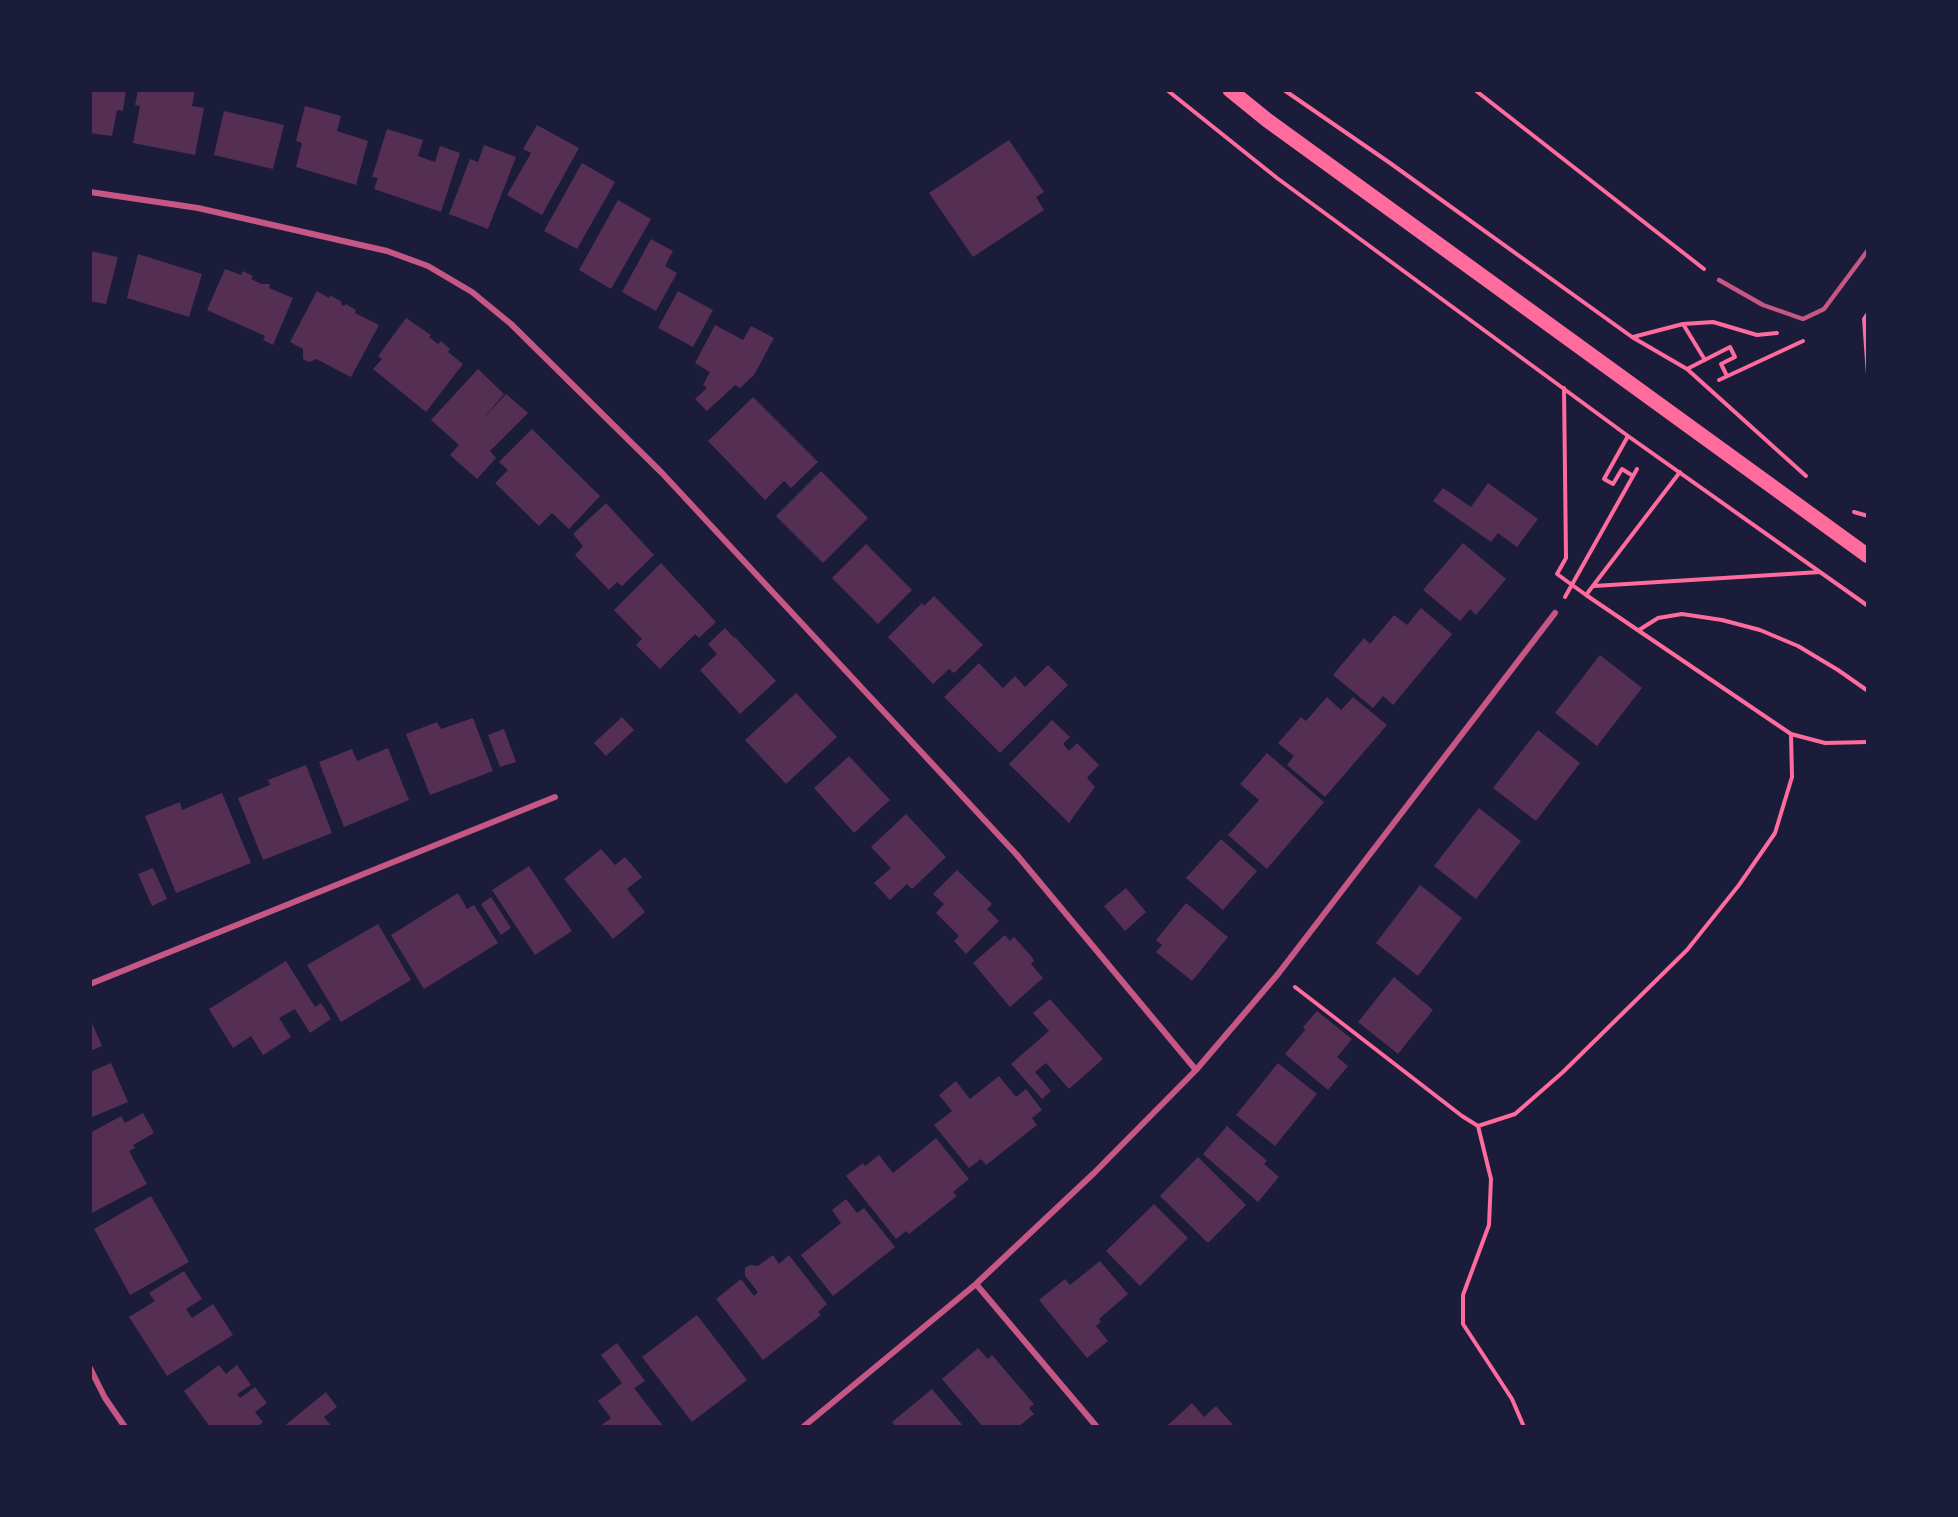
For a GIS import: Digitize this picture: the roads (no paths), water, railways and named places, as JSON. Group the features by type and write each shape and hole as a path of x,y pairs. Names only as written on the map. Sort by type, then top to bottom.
{"main road":[{"path":"1230,90 1267,120 1868,556"}],"street":[{"path":"90,192 198,208 387,251 428,266 472,292 511,324 662,473 1017,855 1196,1070"},
{"path":"803,1427 976,1284 1094,1173 1196,1070 1278,974 1555,613"},
{"path":"90,984 555,797"},
{"path":"976,1284 1097,1427"},
{"path":"90,1368 105,1398 125,1427"}],"lane":[{"path":"1719,280 1763,305 1803,319 1824,309 1868,250"}]}
